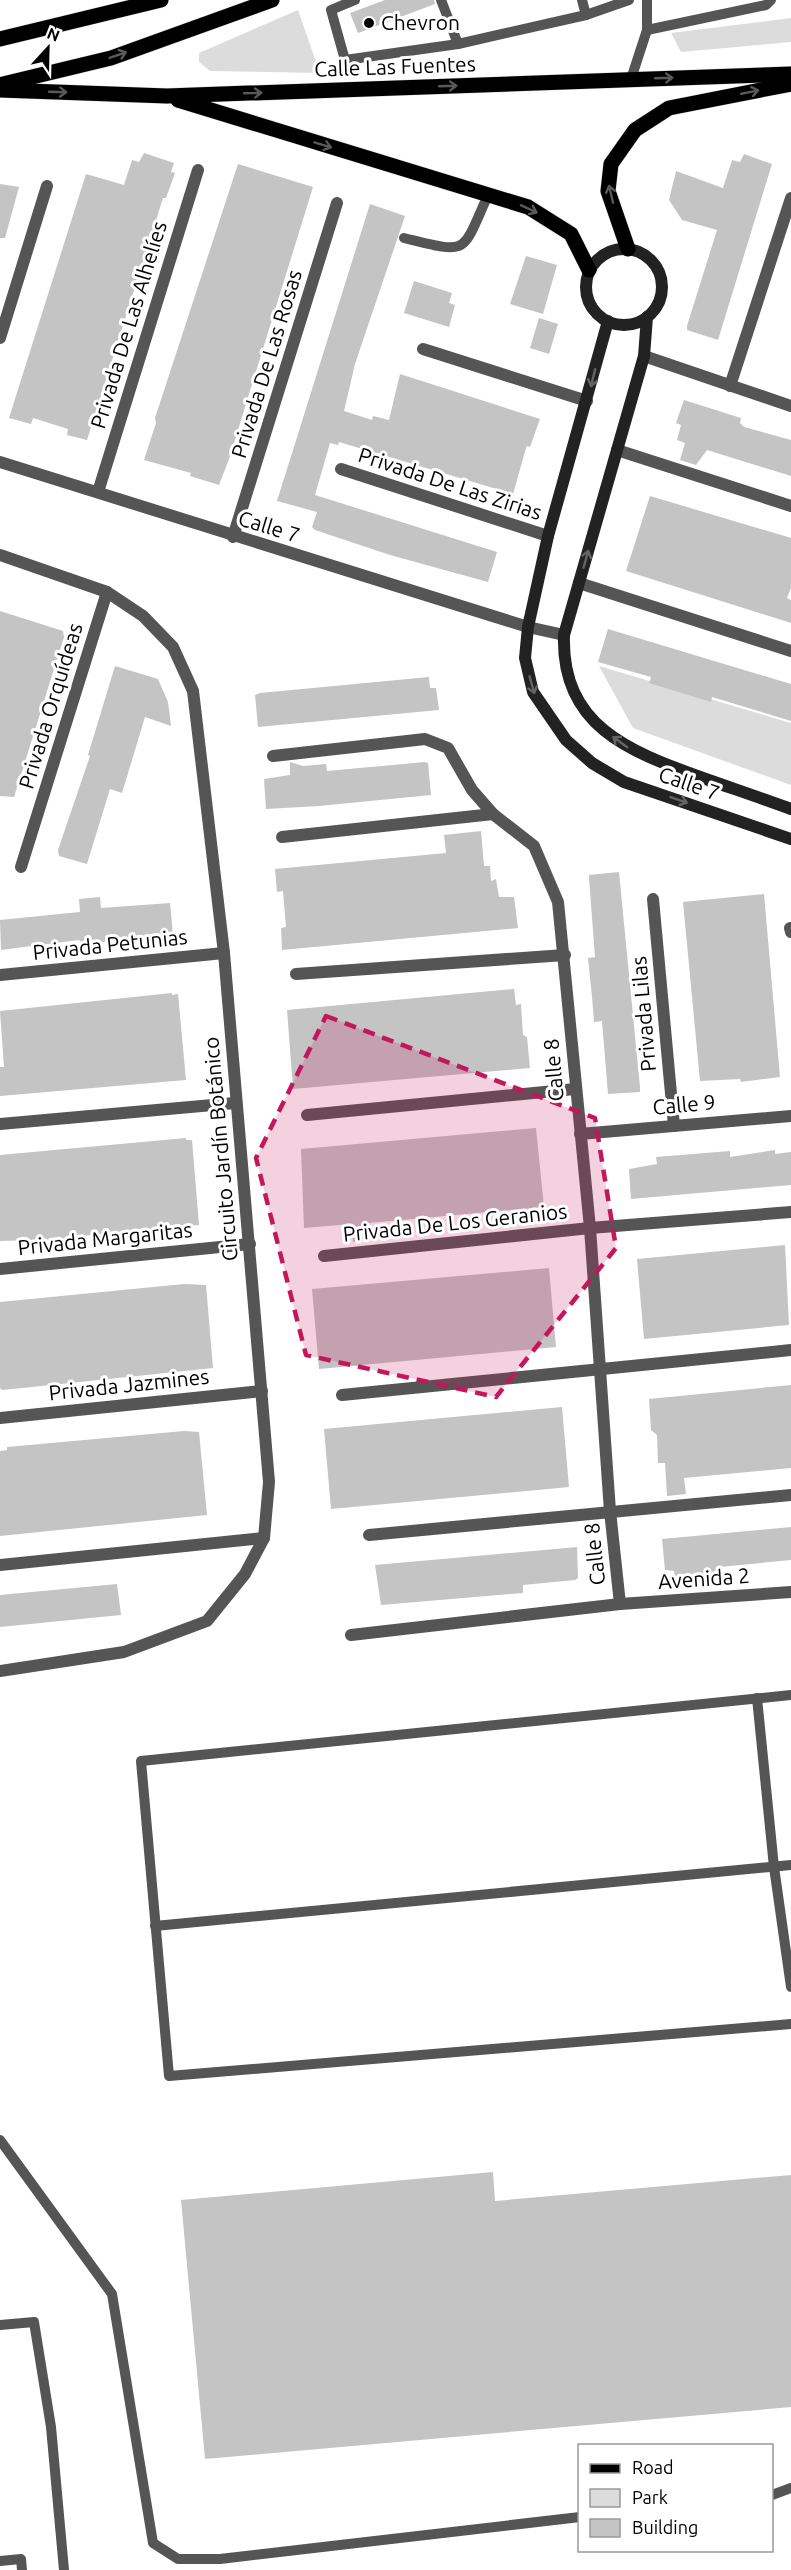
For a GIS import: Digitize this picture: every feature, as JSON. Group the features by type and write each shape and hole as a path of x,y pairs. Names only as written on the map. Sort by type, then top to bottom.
{"main road":[{"path":"0,39 159,0"},
{"path":"0,85 111,58 272,0"},
{"name":"Calle Las Fuentes","path":"0,90 167,96 791,74"},
{"path":"628,249 608,191 611,164 634,130 669,108 791,84"},
{"path":"167,96 528,207 571,234 590,270"},
{"path":"628,249 642,253 652,262 661,279 662,292 656,307 647,317 628,324 608,321 597,314 587,296 586,283 590,270 603,255 615,250 628,249"},
{"path":"564,635 644,356 647,317"},
{"path":"528,627 548,536 608,321"},
{"name":"Calle 7","path":"528,627 525,658 533,692 567,740 592,763 624,782 791,839"},
{"name":"Calle 7","path":"564,635 563,659 581,705 601,728 624,747 653,760 791,809"}],"street":[{"name":"Privada De Las Alhelíes","path":"98,492 198,170"},
{"path":"0,338 47,186"},
{"path":"730,386 791,198"},
{"name":"Privada De Las Rosas","path":"233,537 337,203"},
{"path":"423,349 587,401"},
{"path":"644,356 791,406"},
{"path":"617,450 791,506"},
{"name":"Calle 7","path":"0,462 233,537 528,627 564,635"},
{"name":"Privada De Las Zirias","path":"341,469 548,536"},
{"name":"Circuito Jardín Botánico","path":"0,555 107,592 143,616 172,647 193,691 224,953 269,1482 264,1538 245,1574 207,1621 124,1652 0,1671"},
{"path":"579,583 791,651"},
{"name":"Privada Orquídeas","path":"21,867 107,592"},
{"name":"Calle 8","path":"273,756 425,739 434,740 453,755 472,789 493,814 528,839 540,856 558,902 565,955 575,1089 590,1228 610,1511 620,1604"},
{"path":"282,837 493,814"},
{"name":"Privada Lilas","path":"653,899 674,1126"},
{"path":"790,928 791,932"},
{"name":"Privada Petunias","path":"0,975 224,953"},
{"path":"296,975 565,955"},
{"path":"307,1115 575,1089"},
{"path":"0,1124 235,1103"},
{"name":"Calle 9","path":"580,1134 791,1116"},
{"name":"Privada De Los Geranios","path":"324,1256 590,1228 791,1212"},
{"name":"Privada Margaritas","path":"0,1269 250,1244"},
{"path":"342,1395 791,1350"},
{"name":"Privada Jazmines","path":"0,1418 262,1391"},
{"path":"369,1535 791,1495"},
{"path":"0,1565 264,1538"},
{"name":"Avenida 2","path":"351,1635 620,1604 791,1592"}],"lane":[{"path":"355,0 329,5 345,60 458,44 585,15 629,0"},
{"path":"441,0 458,44"},
{"path":"582,0 585,15"},
{"path":"631,79 647,30 647,0"},
{"path":"647,30 766,5 771,0"},
{"path":"405,238 450,249 458,248 466,243 488,195"},
{"path":"791,1695 141,1761 169,2076 791,2024"},
{"path":"757,1698 774,1867 791,1987"},
{"path":"155,1926 791,1865"},
{"path":"0,2139 112,2295 153,2543 178,2559 220,2559 578,2517"},
{"path":"0,2325 34,2322 51,2427 63,2570"},
{"path":"773,2494 791,2488"},
{"path":"0,2561 21,2559 22,2570"}],"highlighted area":[{"path":"326,1016 595,1118 616,1248 496,1397 306,1355 256,1158"}],"green space":[{"path":"298,10 320,73 210,71 199,62 199,53"},
{"path":"791,18 791,42 681,52 671,33"},
{"path":"599,666 791,723 791,785 633,728"}],"building":[{"name":"Chevron","path":"385,0 434,0 435,4 358,33 350,13"},
{"path":"144,153 174,163 171,172 175,173 166,198 163,198 87,440 67,435 68,429 33,418 31,424 9,418 86,174 124,185 132,160 139,162"},
{"path":"744,154 772,164 718,340 687,330 717,230 682,220 669,200 676,171 723,188 732,160 740,162"},
{"path":"238,164 313,187 219,485 190,476 191,473 144,460 156,423 155,418"},
{"path":"0,184 19,187 5,238 0,238"},
{"path":"370,204 405,216 355,364 344,411 372,420 373,416 389,420 400,374 540,419 530,447 526,448 513,494 339,442 338,445 330,443 315,495 497,552 488,582 390,555 315,530 312,527 317,512 277,501"},
{"path":"526,256 557,265 543,314 510,304"},
{"path":"414,281 452,293 449,303 455,305 449,327 404,313"},
{"path":"539,318 558,324 549,354 530,348"},
{"path":"684,400 741,418 740,423 744,427 791,440 791,476 707,450 696,465 680,460 685,443 677,440 681,425 676,423"},
{"path":"650,496 791,538 791,588 787,598 791,600 791,623 626,571"},
{"path":"0,611 63,631 64,637 14,797 0,796"},
{"path":"608,629 791,684 791,721 712,697 711,702 649,683 651,677 598,662"},
{"path":"115,666 158,679 168,702 171,726 145,717 122,793 110,789 87,864 59,856 58,850 90,756 88,755"},
{"path":"429,677 430,688 436,688 439,710 258,727 255,695 260,693"},
{"path":"290,762 303,766 326,764 327,771 425,762 428,763 431,795 266,809 264,779 290,775"},
{"path":"481,831 484,866 490,866 491,881 496,879 499,897 514,897 518,928 282,950 281,928 286,927 283,891 277,892 275,869 446,853 444,835"},
{"path":"619,872 640,1092 608,1094 602,1021 594,1022 588,958 595,957 589,875"},
{"path":"764,894 780,1077 741,1082 740,1079 700,1081 683,902"},
{"path":"100,897 101,908 170,903 173,935 83,944 79,940 1,950 0,920 80,912 79,899"},
{"path":"514,989 516,1005 521,1004 523,1035 527,1037 530,1068 293,1089 287,1010"},
{"path":"172,993 172,995 178,994 186,1080 0,1096 0,1067 4,1067 0,1011"},
{"path":"536,1128 544,1207 369,1223 371,1240 353,1242 351,1224 304,1228 301,1149"},
{"path":"186,1138 186,1140 192,1140 199,1225 126,1231 75,1237 75,1239 0,1241 0,1155"},
{"path":"775,1150 775,1154 791,1152 791,1185 631,1199 629,1169 657,1164 656,1157 730,1151 730,1157"},
{"path":"785,1245 789,1325 644,1339 637,1259"},
{"path":"549,1268 556,1347 319,1369 312,1289"},
{"path":"184,1284 206,1285 213,1368 2,1390 0,1388 0,1302"},
{"path":"791,1385 791,1468 684,1478 686,1494 667,1496 665,1463 658,1463 657,1435 651,1430 649,1399"},
{"path":"562,1407 569,1487 331,1509 324,1429"},
{"path":"184,1431 199,1432 207,1515 0,1536 0,1451 7,1450 7,1447"},
{"path":"791,1527 791,1560 720,1567 720,1574 691,1577 675,1578 674,1571 665,1570 662,1539"},
{"path":"577,1547 578,1578 575,1580 523,1585 523,1593 381,1605 375,1565"},
{"path":"117,1584 121,1615 0,1627 0,1595"},
{"path":"493,2172 495,2201 791,2175 791,2407 205,2459 181,2200"}],"place":[{"name":"Chevron","path":"369,23"}]}
